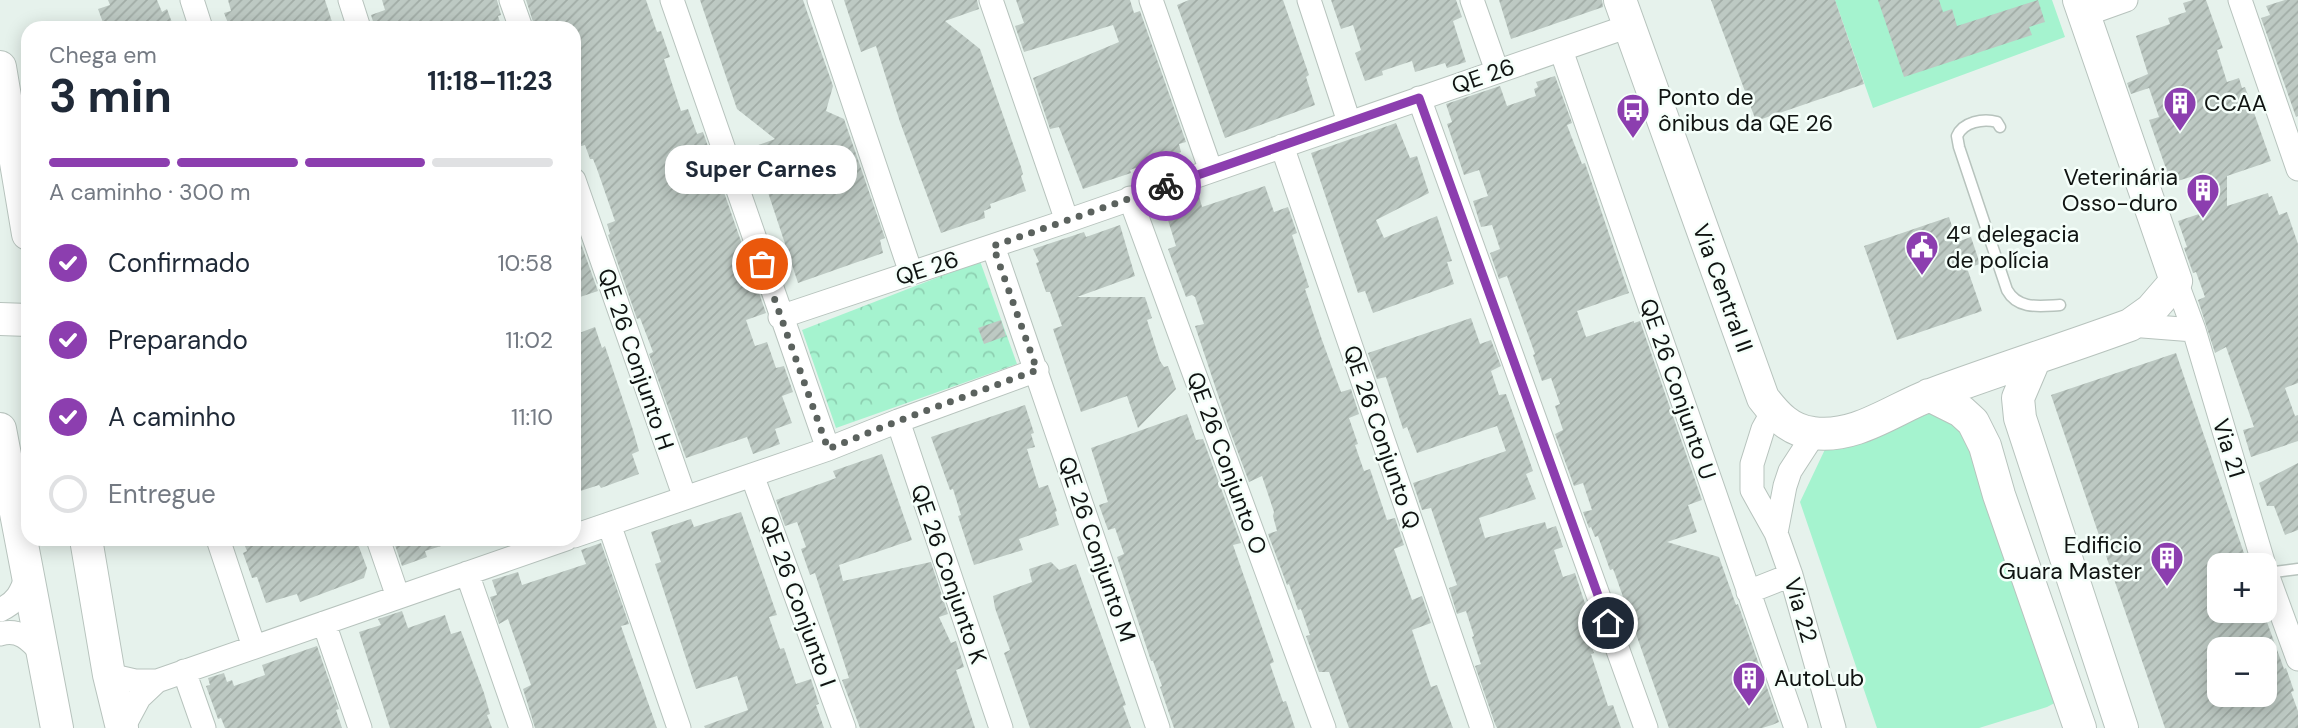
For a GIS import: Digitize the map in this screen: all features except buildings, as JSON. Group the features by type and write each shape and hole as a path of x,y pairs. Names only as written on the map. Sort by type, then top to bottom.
{"street":[{"path":"192,0 199,21"},
{"path":"349,0 356,21"},
{"path":"511,0 518,21"},
{"path":"672,0 828,449"},
{"path":"819,0 911,273"},
{"path":"991,0 1067,221"},
{"path":"1151,0 1211,171"},
{"path":"1309,0 1349,122"},
{"path":"1472,0 1497,71"},
{"path":"1776,533 1790,471 1814,434 1860,428 1930,395 2130,325 2151,310 2176,281 2082,8 2126,0"},
{"path":"2240,0 2298,169"},
{"name":"QE 26","path":"780,317 1561,50 1625,13"},
{"name":"Via Central II","path":"1625,13 1763,398 1791,427 1814,434"},
{"name":"QE 26 Conjunto U","path":"1561,50 1796,728"},
{"path":"0,67 21,192"},
{"path":"1419,98 1646,728"},
{"name":"QE 26 Conjunto Q","path":"1282,146 1482,728"},
{"name":"QE 26 Conjunto O","path":"1130,198 1324,728"},
{"name":"QE 26 Conjunto H","path":"581,200 685,498"},
{"name":"QE 26 Conjunto M","path":"993,246 1158,728"},
{"name":"Via 21","path":"2176,281 2194,330 2261,553"},
{"path":"0,319 21,320"},
{"path":"2130,325 2194,330"},
{"path":"2035,358 2018,398 2020,418 2122,728"},
{"path":"581,534 828,449 1037,370"},
{"path":"1930,395 1961,411 1973,422 1984,446 2080,728"},
{"name":"Via 22","path":"1773,411 1763,429 1752,464 1752,490 1776,533 1791,575 1835,728"},
{"name":"QE 26 Conjunto K","path":"898,421 1001,728"},
{"path":"0,429 21,543"},
{"name":"QE 26 Conjunto I","path":"752,475 844,728"},
{"path":"609,524 679,728"},
{"path":"21,546 57,728"},
{"path":"87,546 109,675 122,728"},
{"path":"220,546 254,647"},
{"path":"380,546 398,597"},
{"path":"109,675 135,681 157,681 467,573 534,546"},
{"path":"467,573 521,728"},
{"path":"1748,592 1791,575"},
{"path":"0,610 15,602 27,576"},
{"name":"Via 21","path":"2277,601 2298,659"},
{"path":"324,623 360,728"},
{"path":"0,634 15,632 24,636 42,653"},
{"path":"184,671 204,728"},
{"path":"122,728 139,698 157,681"}],"lane":[{"path":"2000,127 1997,122 1985,120 1963,127 1957,136 2007,290 2012,300 2022,304 2060,305"},
{"path":"2277,568 2298,569"}],"green space":[{"path":"1835,0 2052,0 2065,37 1873,108"},
{"path":"980,261 1017,364 836,428 802,330"},
{"path":"1939,405 1957,409 2068,696 2047,707 1979,728 1877,728 1800,502 1828,443"}],"way so far":[{"path":"762,264 828,449 1037,370 993,246 1166,186"}],"place":[{"name":"CCAA","path":"2180,133"},
{"name":"Ponto de ônibus da QE 26","path":"1633,140"},
{"name":"Veterinária Osso-duro","path":"2203,220"},
{"name":"Super Carnes","path":"762,264"},
{"name":"4ª delegacia de polícia","path":"1922,277"},
{"name":"Edificio Guara Master","path":"2167,588"},
{"name":"AutoLub","path":"1749,708"}],"route":[{"path":"1166,186 1419,98 1608,623"}]}
